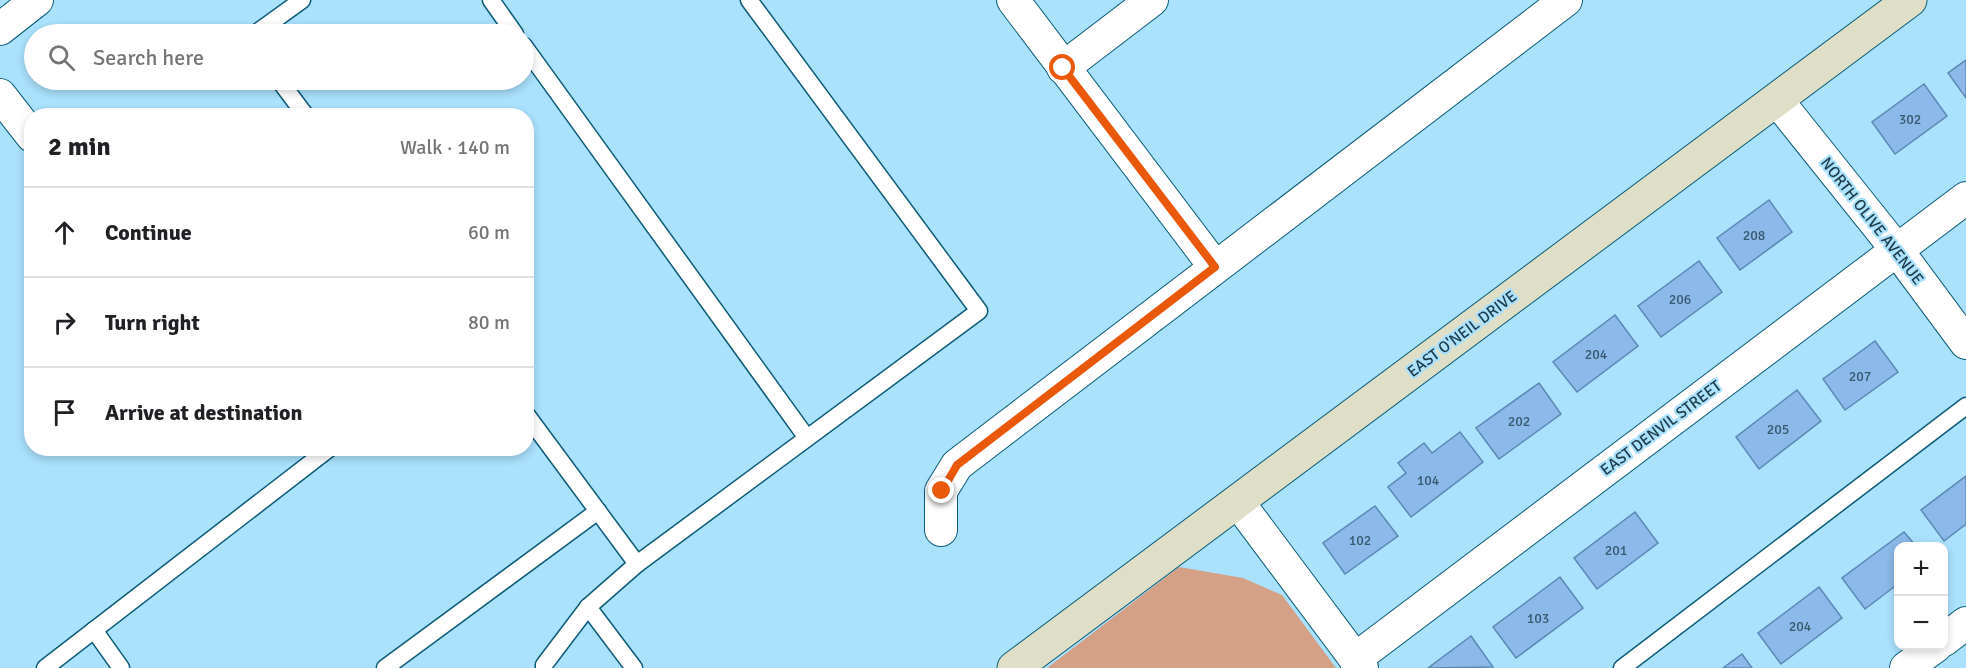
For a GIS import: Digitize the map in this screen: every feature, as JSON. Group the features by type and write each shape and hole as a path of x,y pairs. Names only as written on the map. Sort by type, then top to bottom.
{"street":[{"path":"0,30 37,0"},
{"path":"1012,0 1215,267"},
{"path":"1063,68 1152,0"},
{"path":"941,530 942,491 957,465 1566,0"},
{"name":"EAST O'NEIL DRIVE","path":"1014,668 1910,0"},
{"path":"0,95 24,126"},
{"name":"NORTH OLIVE AVENUE","path":"1777,99 1897,250 1966,343"},
{"name":"EAST DENVIL STREET","path":"1359,663 1966,198"},
{"path":"1238,502 1359,663"},
{"path":"1948,637 1966,623"},
{"path":"1906,668 1929,650"}],"lane":[{"path":"269,24 302,0"},
{"path":"490,0 508,24"},
{"path":"544,668 588,608 637,564 979,311 749,0"},
{"path":"534,60 807,438"},
{"path":"286,90 300,108"},
{"path":"1622,668 1966,406"},
{"path":"534,425 637,564"},
{"path":"45,668 320,456"},
{"path":"385,668 598,511"},
{"path":"588,608 634,668"},
{"path":"94,630 121,668"}],"shaded area":[{"path":"1179,567 1243,578 1282,595 1336,668 1047,668"}],"building":[{"path":"1966,60 1966,98 1948,73"},
{"path":"1924,84 1947,116 1895,154 1872,122"},
{"path":"1769,200 1792,232 1740,270 1717,238"},
{"path":"1699,261 1722,292 1661,337 1638,306"},
{"path":"1615,315 1638,346 1577,392 1553,362"},
{"path":"1875,341 1898,372 1845,410 1823,379"},
{"path":"1539,383 1561,414 1499,459 1476,428"},
{"path":"1797,390 1821,421 1759,469 1736,437"},
{"path":"1460,432 1483,462 1411,517 1388,487 1406,473 1398,463 1424,443 1432,453"},
{"path":"1966,476 1966,524 1944,541 1921,510"},
{"path":"1375,506 1398,536 1345,574 1323,543"},
{"path":"1635,512 1658,543 1597,589 1574,558"},
{"path":"1904,532 1913,542 1894,542 1894,587 1865,609 1842,578"},
{"path":"1560,577 1583,608 1516,658 1493,627"},
{"path":"1819,587 1842,618 1781,664 1758,633"},
{"path":"1471,636 1493,667 1428,668"},
{"path":"1742,654 1752,668 1723,668"}],"route":[{"path":"942,491 957,465 1215,267 1063,68"}]}
